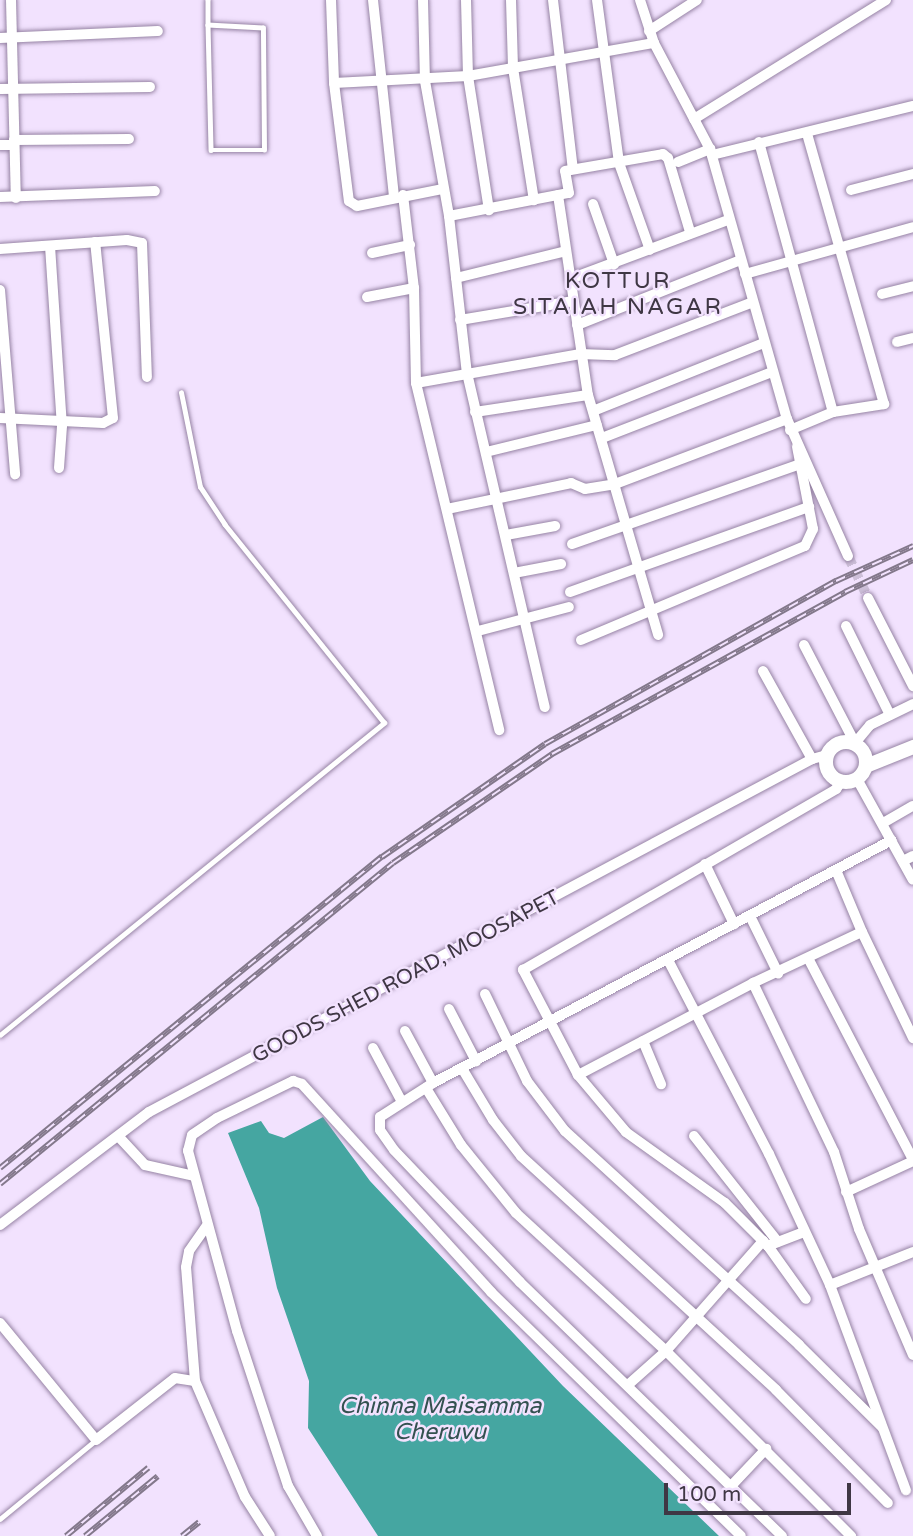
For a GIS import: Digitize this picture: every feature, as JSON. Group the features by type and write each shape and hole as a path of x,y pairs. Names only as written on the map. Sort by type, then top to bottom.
{"street":[{"path":"11,0 16,198"},
{"path":"331,0 334,83 349,201 356,206 443,189"},
{"path":"373,0 378,83 398,196 410,245 414,288 416,383 478,631 499,730"},
{"path":"423,0 425,81 449,216 467,373 545,707"},
{"path":"466,0 468,76 489,210"},
{"path":"511,0 513,68 534,200"},
{"path":"553,0 557,59 573,169"},
{"path":"597,0 601,51 619,163 650,250"},
{"path":"640,0 654,43 711,152 728,220 787,419 848,556"},
{"path":"649,31 697,0"},
{"path":"694,119 886,0"},
{"path":"0,38 158,31"},
{"path":"334,83 425,81 468,76 654,43"},
{"path":"0,89 150,87"},
{"path":"678,162 711,152 807,134 913,106"},
{"path":"793,435 833,412 884,404 807,134"},
{"path":"14,140 129,139"},
{"path":"0,145 14,145 14,140"},
{"path":"759,142 833,412"},
{"path":"449,216 569,193 565,171 666,154 690,232"},
{"path":"851,190 913,174"},
{"path":"0,197 155,191"},
{"path":"558,195 588,395 658,635"},
{"path":"593,204 614,264"},
{"path":"570,279 728,220"},
{"path":"745,274 913,227"},
{"path":"5,418 103,424 113,418 95,242"},
{"path":"0,250 95,242 142,243 147,377"},
{"path":"372,253 410,245"},
{"path":"50,246 61,420 60,468"},
{"path":"456,278 566,251"},
{"path":"577,325 740,260"},
{"path":"882,294 913,286"},
{"path":"367,297 414,288"},
{"path":"0,290 5,418 15,474"},
{"path":"460,320 573,301"},
{"path":"416,383 580,354 615,355 637,349 752,302"},
{"path":"897,342 913,338"},
{"path":"593,411 764,343"},
{"path":"602,438 772,372"},
{"path":"475,412 588,395"},
{"path":"447,509 496,496 571,483 585,489 615,484 787,419"},
{"path":"486,452 597,425"},
{"path":"581,640 805,546 813,530 793,435"},
{"path":"572,544 800,464"},
{"path":"570,592 809,507"},
{"path":"506,535 555,526"},
{"path":"514,573 561,564"},
{"path":"868,598 913,686"},
{"path":"478,631 569,607"},
{"path":"846,626 890,715"},
{"path":"804,645 855,743 865,752 866,766"},
{"path":"763,671 812,759"},
{"path":"841,782 827,769 827,755 835,745 855,743 870,725 913,704"},
{"path":"770,1243 725,1203 626,1132 578,1074 524,976 528,964 836,789 841,782 857,779 866,766 913,747"},
{"name":"GOODS SHED ROAD, MOOSAPET","path":"0,1225 149,1112 812,759 827,755"},
{"path":"857,779 892,840 908,858 913,880"},
{"path":"883,822 913,806"},
{"path":"782,1536 629,1384 520,1282 384,1138 380,1117 429,1086 463,1070 547,1022 892,840"},
{"path":"705,864 734,924"},
{"path":"836,870 862,932 913,1038"},
{"path":"750,916 778,973"},
{"path":"578,1074 753,983 862,932"},
{"path":"808,958 913,1160 846,1192"},
{"path":"668,960 830,1285 906,1490"},
{"path":"753,983 834,1152 875,1269 908,1327 913,1355"},
{"path":"485,994 527,1081 565,1132 882,1427"},
{"path":"449,1009 476,1061"},
{"path":"405,1031 429,1086 461,1145 516,1213 666,1351 851,1536"},
{"path":"643,1041 661,1084"},
{"path":"373,1048 402,1102"},
{"path":"463,1070 492,1120 521,1156 697,1315 888,1503"},
{"path":"317,1536 288,1486 207,1225 188,1150 192,1135 289,1082 302,1084 491,1292 741,1536"},
{"path":"694,1136 806,1299"},
{"path":"119,1137 145,1165 194,1176"},
{"path":"207,1225 189,1251 186,1267 195,1381 245,1497 270,1536"},
{"path":"629,1384 666,1351 727,1282 770,1243 804,1232"},
{"path":"830,1285 913,1252"},
{"path":"0,1323 96,1440 175,1378 195,1381"},
{"path":"732,1485 766,1450"}],"lane":[{"path":"208,0 208,25 211,150 264,150 263,28 208,25"},
{"path":"0,1035 384,723 225,525 200,487 181,393"},
{"path":"0,1519 96,1440"}],"water":[{"name":"Chinna Maisamma Cheruvu","path":"323,1117 370,1181 563,1386 719,1536 378,1536 308,1428 309,1381 277,1288 259,1208 228,1133 261,1121 269,1133 284,1138"}],"tunnel":[{"path":"848,556 868,598"}],"railway":[{"path":"0,1168 382,857 545,744 836,581 913,546"},
{"path":"0,1184 393,863 552,754 845,592 913,560"},
{"path":"66,1536 148,1468"},
{"path":"85,1536 158,1476"},
{"path":"182,1536 199,1522"}],"district":[{"name":"KOTTUR SITAIAH NAGAR","path":"618,294"}]}
